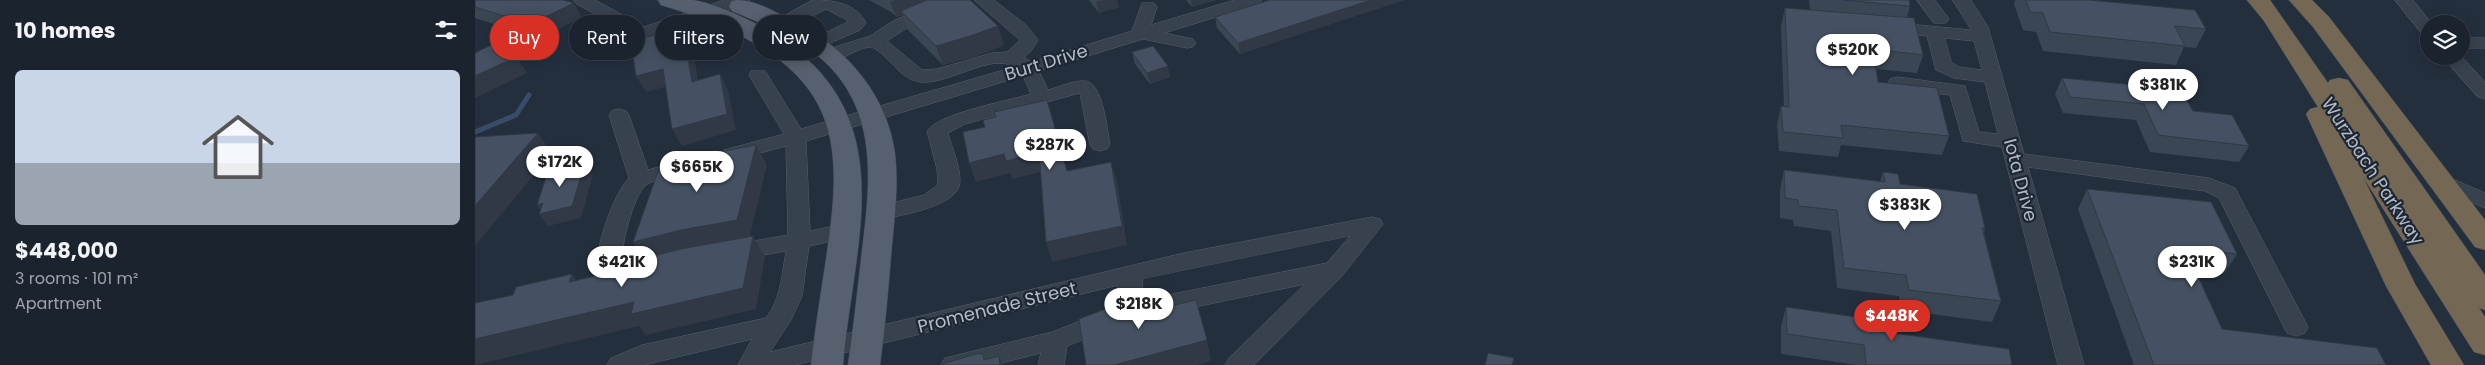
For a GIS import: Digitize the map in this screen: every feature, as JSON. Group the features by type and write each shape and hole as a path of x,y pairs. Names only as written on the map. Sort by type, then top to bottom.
{"highway":[{"path":"2300,0 2321,22 2485,240"},
{"path":"2271,6 2401,286 2448,365"},
{"name":"Wurzbach Parkway","path":"2271,6 2485,299"},
{"name":"Wurzbach Parkway","path":"2271,6 2485,343"}],"main road":[{"path":"669,0 729,7 753,15"},
{"path":"729,7 751,30 799,61 821,87 834,108 840,126 847,152 844,232 828,356"},
{"path":"827,54 845,70 864,98 872,116 880,143 880,213 866,352"}],"street":[{"path":"583,0 609,15"},
{"path":"827,50 846,49 875,41 899,25 958,0"},
{"path":"983,0 1019,29 1029,40 1020,62"},
{"name":"Burt Drive","path":"640,179 840,126 1020,62 1140,33 1253,0"},
{"path":"1926,0 1938,25 1943,66 1954,72 1993,76"},
{"name":"Iota Drive","path":"1961,0 1979,27 1982,36 2071,365"},
{"path":"2404,0 2420,20"},
{"path":"799,15 824,1 854,17 857,23 827,46"},
{"path":"645,33 729,7"},
{"path":"645,46 694,31 708,35 729,7"},
{"path":"1147,7 1140,33 1187,43"},
{"path":"1871,26 1938,25 1982,36"},
{"path":"875,41 882,44 910,72 921,76 933,75 1001,56 1020,62 1042,97"},
{"path":"2470,43 2485,43"},
{"path":"2459,65 2485,93"},
{"path":"753,365 766,334 782,314 791,296 799,240 796,138 757,75"},
{"path":"1897,83 1958,90 1970,137 2013,151 2209,185 2227,193 2295,327"},
{"path":"880,213 931,200 949,188 950,176 937,131 945,125 1084,86 1089,93 1100,145"},
{"path":"619,115 640,179 631,188 614,236 609,259 615,274 636,275 661,268"},
{"path":"2441,181 2485,201"},
{"name":"Promenade Street","path":"753,365 866,352 1130,275 1185,261 1372,224 1334,270"},
{"path":"713,256 844,232"},
{"path":"954,365 1055,340 1131,311 1334,270"},
{"path":"1238,365 1334,270"},
{"path":"1130,275 1131,311"},
{"path":"624,364 642,355 773,325"},
{"path":"1051,365 1055,340"}],"building":[{"path":"475,0 563,0 574,3 549,15 501,15 475,7"},
{"path":"927,0 970,0 998,26 936,46 901,11"},
{"path":"1270,0 1371,0 1238,43 1215,17"},
{"path":"1843,0 1909,0 1910,6"},
{"path":"2026,0 2089,0 2195,10 2206,29 2175,26 2185,46 2050,32 2043,13 2030,12"},
{"path":"1785,8 1914,18 1923,55 1873,49 1878,82 1937,88 1949,136 1841,125 1843,138 1783,132 1781,106 1789,107"},
{"path":"655,35 655,60 688,60 692,82 720,74 727,114 672,129 663,69 636,76 634,60 645,60 645,38"},
{"path":"490,46 490,60 510,60 475,76 475,53"},
{"path":"1153,46 1168,66 1147,73 1132,52"},
{"path":"2062,78 2167,88 2173,100 2187,101 2193,111 2232,115 2249,146 2158,135 2144,104 2070,97"},
{"path":"1047,100 1067,171 1111,162 1122,226 1046,242 1039,152 1006,161 1004,154 969,163 963,132 985,127 983,120 996,117 994,112"},
{"path":"538,133 475,206 475,137"},
{"path":"756,145 737,220 681,230 633,242 661,163"},
{"path":"585,163 572,206 539,214 543,203 537,205 548,171"},
{"path":"1784,170 1885,182 1883,172 1898,174 1900,184 1977,194 1985,228 1982,228 2001,301 1909,290 1906,275 1844,268 1837,210 1799,206 1798,200 1785,198"},
{"path":"2087,189 2211,202 2237,254 2185,248 2222,329 2377,348 2386,365 2154,365"},
{"path":"753,236 743,288 631,314 634,302 475,339 475,303 513,295 516,287 572,274 569,282 622,270 625,263 681,249"},
{"path":"1159,294 1162,308 1196,300 1207,340 1114,365 1086,365 1079,319 1129,300"},
{"path":"1786,307 1863,318 1864,329 2009,349 2012,365 1866,365 1864,345 1787,334"},
{"path":"1488,353 1514,358 1512,365 1485,365"},
{"path":"976,354 983,354 984,360 999,356 1000,365 942,365 942,364"}],"waterway":[{"path":"475,132 516,115 529,95"}]}
